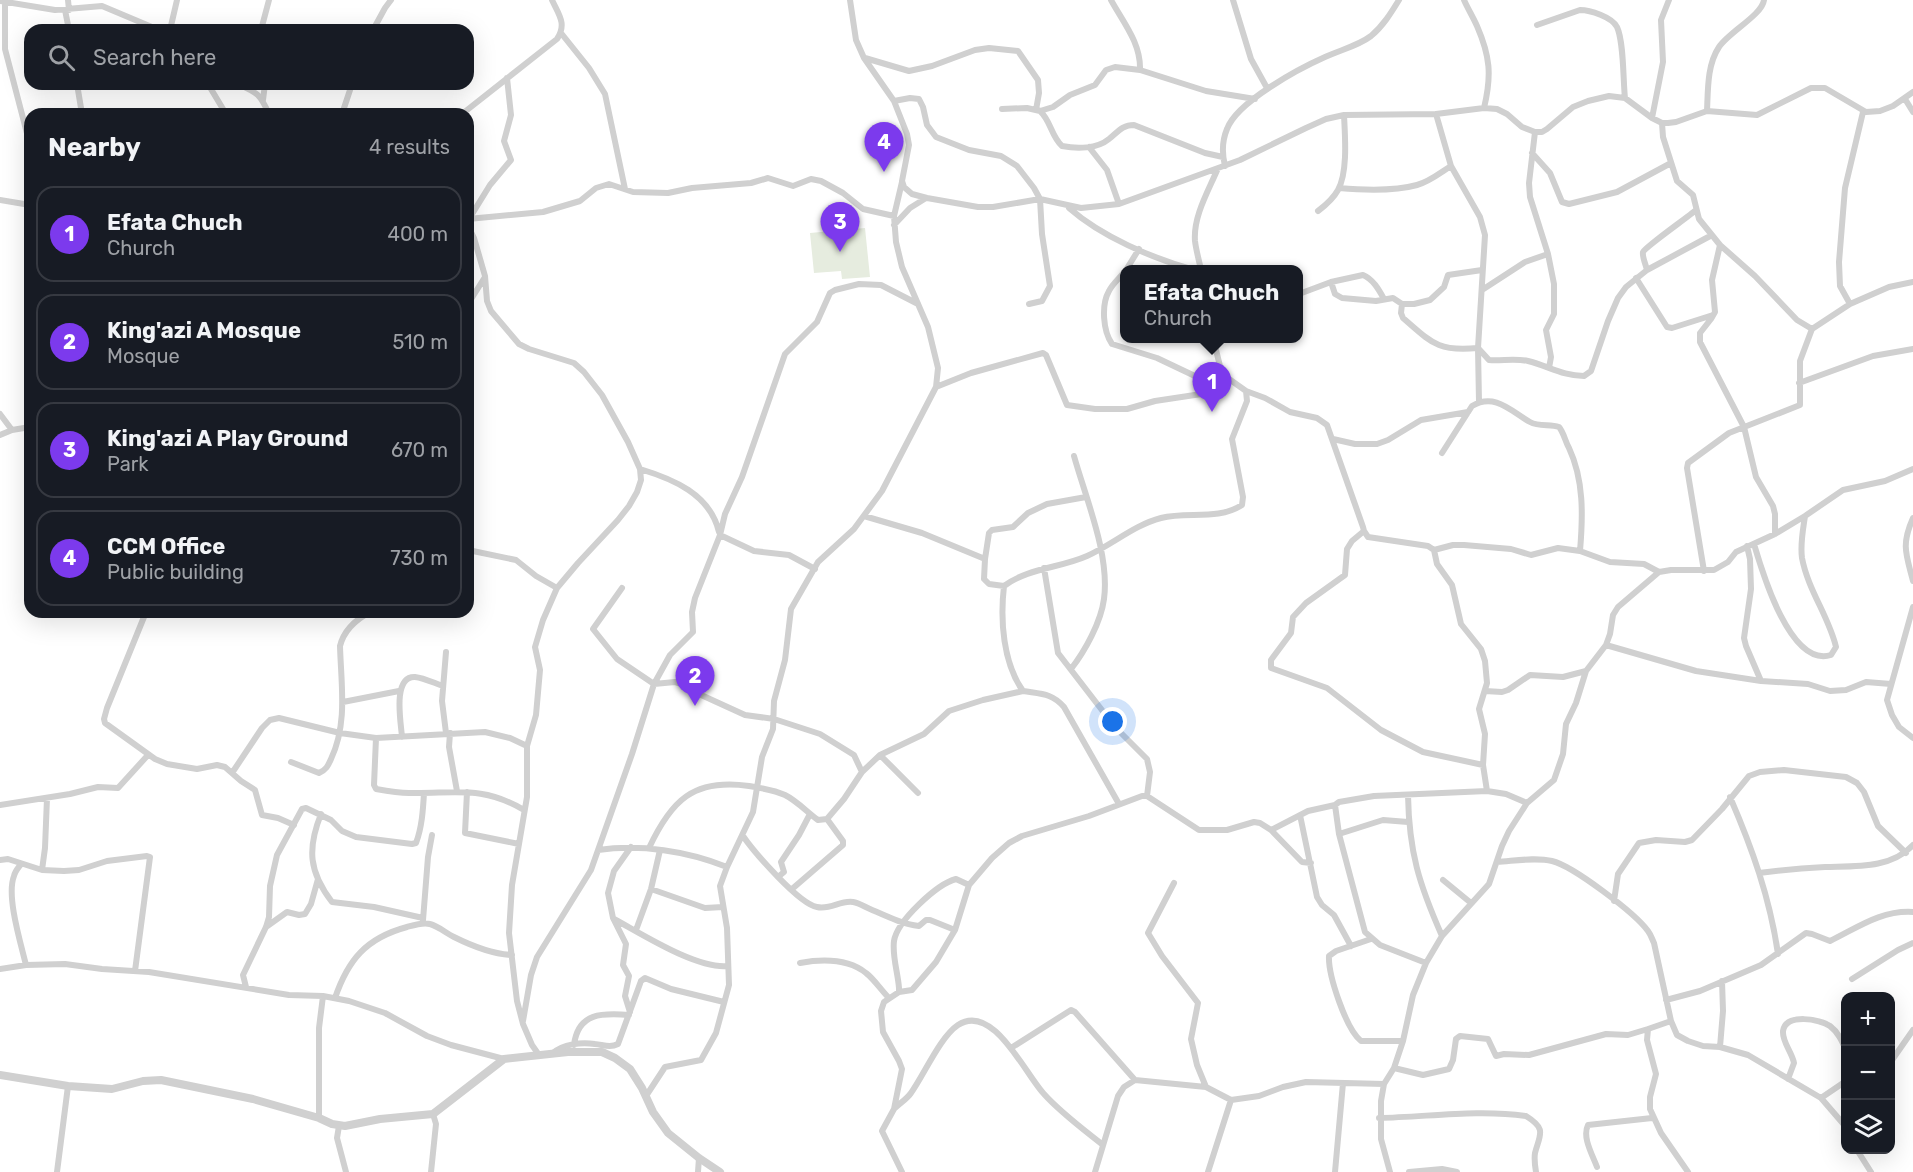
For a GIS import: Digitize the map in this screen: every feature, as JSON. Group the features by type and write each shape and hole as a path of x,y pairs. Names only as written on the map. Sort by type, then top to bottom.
{"street":[{"path":"68,0 68,24"},
{"path":"171,24 177,0"},
{"path":"263,24 269,0"},
{"path":"377,24 391,0"},
{"path":"470,108 557,39 561,33 562,19 552,0"},
{"path":"646,1096 665,1067 697,1062 704,1057 716,1033 729,985 727,928 720,886 752,817 762,757 773,729 774,701 785,660 791,609 826,554 843,540 864,516 896,466 936,387 938,368 928,327 902,267 894,225 909,145 894,101 864,58 856,40 850,0"},
{"path":"1111,0 1132,36 1140,57 1140,70"},
{"path":"1233,0 1251,59 1267,88"},
{"path":"1200,265 1196,241 1198,216 1222,167 1223,143 1233,118 1267,88 1312,63 1364,41 1382,26 1399,0"},
{"path":"1652,118 1663,62 1661,20 1669,0"},
{"path":"1707,111 1708,84 1715,54 1729,36 1762,8 1764,0"},
{"path":"1466,1 1488,57 1489,88 1484,108"},
{"path":"24,123 4,49 3,2 55,10 104,3 147,24"},
{"path":"1537,25 1580,10 1591,12 1616,25 1625,98"},
{"path":"561,33 589,68 605,94 625,189"},
{"path":"864,58 909,71 932,66 959,54 975,50 989,48 1018,51 1038,80 1038,111"},
{"path":"1002,110 1019,108 1038,111 1053,107 1070,95 1095,86 1101,80 1104,72 1110,68 1140,70 1206,90 1256,99"},
{"path":"474,211 490,185 511,160 504,141 511,115 507,78"},
{"path":"902,181 907,191 927,198 978,207 1040,200 1090,209 1119,204 1222,167 1306,128 1344,115 1436,114 1484,108 1497,109 1522,127 1534,132 1542,132 1573,107 1609,96 1625,98 1662,123 1676,122 1707,111 1757,115 1811,88 1825,88 1863,112 1880,111 1905,99 1913,92"},
{"path":"78,90 81,108"},
{"path":"212,90 222,108"},
{"path":"254,90 266,108"},
{"path":"263,100 264,90"},
{"path":"344,108 350,90"},
{"path":"894,101 919,99 922,102 927,125 936,137 969,150 995,154 1017,166 1026,176 1040,200 1042,234 1050,286 1042,301 1029,304"},
{"path":"1905,99 1913,112"},
{"path":"1038,111 1046,118 1053,136 1062,146 1089,147 1109,140 1124,126 1134,125 1205,153 1223,157"},
{"path":"1850,304 1840,286 1839,262 1845,188 1863,112"},
{"path":"1436,114 1451,166 1483,225 1485,235 1478,348 1479,402"},
{"path":"1318,211 1332,199 1339,188 1344,159 1344,115"},
{"path":"1662,123 1663,137 1677,181 1693,195 1699,219 1720,245 1755,276 1797,320 1812,329"},
{"path":"1534,132 1530,197 1548,254 1554,294 1554,314 1546,330 1551,357 1549,368"},
{"path":"1089,147 1107,170 1119,204"},
{"path":"1532,153 1550,173 1562,202 1569,204 1610,194 1671,163"},
{"path":"1339,188 1371,189 1415,185 1425,182 1451,166"},
{"path":"474,219 543,212 580,201 596,188 609,184 637,192 668,193 692,188 751,183 768,178 793,186 815,179 843,193 863,209 894,216"},
{"path":"894,225 916,204 927,198"},
{"path":"0,200 24,204"},
{"path":"1069,207 1082,219 1138,249 1176,265"},
{"path":"1647,270 1643,255 1646,246 1696,210"},
{"path":"1478,348 1489,360 1521,360 1559,373 1587,375 1618,298 1626,287 1647,270 1712,235"},
{"path":"474,238 485,276 489,306 500,323 519,344 574,363 584,372 602,395 640,469 640,483 629,506 557,588 535,646 540,673 535,722 527,746 528,785 510,906 512,955 523,1024 531,1045 539,1055"},
{"path":"1720,245 1712,280 1714,315 1700,333 1700,342 1744,428 1756,477 1773,506 1775,534"},
{"path":"1129,265 1138,249"},
{"path":"1482,290 1525,262 1548,254"},
{"path":"1331,282 1335,294 1342,298 1377,301 1396,299 1402,303 1414,304 1430,300 1444,287 1448,275 1482,270"},
{"path":"1303,292 1331,282 1363,275 1367,276 1377,287 1384,299"},
{"path":"474,294 485,276"},
{"path":"1120,278 1110,290 1105,303 1107,334 1112,344 1157,358 1197,377 1217,381"},
{"path":"1636,278 1668,327 1672,328 1714,315"},
{"path":"1704,571 1686,468 1688,463 1729,433 1800,405 1800,362 1812,329 1850,304 1889,287 1912,283"},
{"path":"523,1024 531,975 537,957 582,886 598,850 654,684 670,656 693,632 693,605 720,535 724,514 742,477 783,356 817,322 830,293 858,284 881,285 919,304"},
{"path":"1402,303 1403,318 1440,346 1458,350 1478,348"},
{"path":"1214,343 1222,374 1246,391 1290,412 1317,418 1327,425 1368,537 1422,544 1434,550 1452,545 1464,545 1505,548 1531,555 1558,548 1580,551 1610,562 1644,564 1659,572"},
{"path":"1799,383 1873,356 1913,349"},
{"path":"936,387 964,375 1039,352 1046,355 1065,401 1071,406 1112,410 1208,393 1213,390 1222,374"},
{"path":"1086,497 1047,504 1028,513 1013,527 989,532 985,559 986,581 989,584 1004,586 1044,568 1080,558 1158,519 1185,515 1211,516 1242,506 1243,497 1232,439 1246,406 1246,391"},
{"path":"1442,453 1468,412 1479,402 1500,404 1513,409 1533,424 1559,427 1575,459 1582,511 1580,551"},
{"path":"1333,439 1355,444 1377,444 1421,420 1468,412"},
{"path":"0,414 12,430"},
{"path":"0,435 24,428"},
{"path":"1071,669 1089,641 1103,606 1105,585 1100,548 1074,456"},
{"path":"640,469 666,477 696,494 710,510 720,535 754,550 789,555 815,569"},
{"path":"1390,1172 1381,1139 1379,1118 1384,1084 1394,1068 1403,1041 1413,995 1426,963 1442,936 1489,884 1509,831 1527,803 1554,780 1563,754 1566,724 1576,703 1586,671 1606,645 1618,607 1659,572 1704,571 1721,567 1736,552 1775,534 1843,490 1885,481 1913,470"},
{"path":"864,516 922,533 985,559"},
{"path":"1754,544 1770,593 1791,634 1809,651 1821,657 1831,655 1836,648 1833,637 1802,559 1801,547 1806,516"},
{"path":"1913,518 1906,534 1905,544 1913,581"},
{"path":"1364,531 1352,541 1347,549 1345,575 1306,603 1293,617 1291,633 1271,660 1271,668 1327,688 1381,730 1423,752 1483,765"},
{"path":"1747,546 1751,589 1744,638 1761,681"},
{"path":"1434,550 1437,564 1452,585 1461,624 1481,649 1487,671 1488,683 1479,709 1485,734 1483,765 1487,792"},
{"path":"474,551 516,560 536,576 557,588"},
{"path":"1044,568 1058,653 1115,727 1146,759 1150,772 1147,796"},
{"path":"1004,586 1004,636 1013,673 1023,691"},
{"path":"622,588 593,629 617,659 654,684 675,682 682,684 745,715 774,719 820,734 854,755 862,772"},
{"path":"1913,607 1887,700 1899,727 1913,738"},
{"path":"144,618 104,719 111,728 161,762 197,769 221,765 240,782 255,790 262,816 276,817 294,825"},
{"path":"291,762 321,773 333,755 340,733 342,702 340,646 351,625 361,618"},
{"path":"1606,645 1696,671 1761,681 1808,684 1830,691 1846,690 1866,682 1891,684"},
{"path":"446,652 443,686 457,791"},
{"path":"1485,691 1508,690 1530,675 1563,677 1586,671"},
{"path":"402,737 399,691 406,680 412,677 443,686"},
{"path":"342,702 399,691"},
{"path":"649,848 661,823 671,809 686,796 704,787 717,784 756,788 784,795 820,820 827,819 862,772 880,754 924,734 948,711 1023,691 1047,693 1057,698 1119,804"},
{"path":"232,773 262,728 270,720 285,718 340,733 376,738 467,731 494,733 527,746"},
{"path":"376,738 375,788 406,793 467,792 497,797 524,810"},
{"path":"880,754 918,793"},
{"path":"0,805 98,787 118,788 148,755"},
{"path":"1614,901 1618,874 1639,843 1656,840 1685,842 1692,840 1749,776 1760,772 1784,770 1846,777 1857,783 1864,792 1878,826 1906,853"},
{"path":"467,792 465,833 519,844"},
{"path":"1271,830 1308,811 1339,802 1374,796 1487,792 1506,794 1527,803"},
{"path":"246,987 243,975 266,927 275,860 305,808 332,820 342,831 356,837 412,844 416,843 419,835 424,793"},
{"path":"1408,795 1408,822 1414,863 1442,936"},
{"path":"902,1172 882,1131 894,1109 902,1069 883,1032 882,1006 899,992 906,992 916,986 936,962 955,930 969,885 992,858 1014,839 1147,796 1199,830 1233,830 1254,822 1271,830 1302,862 1311,863"},
{"path":"1730,797 1749,842 1769,904 1778,954"},
{"path":"42,870 47,798"},
{"path":"1335,805 1361,923 1371,939 1404,956 1426,963"},
{"path":"321,814 311,847 312,862 318,879 335,904 374,907 423,920 481,949 512,955"},
{"path":"778,877 784,872 781,862 810,814"},
{"path":"1300,815 1317,897 1322,905 1334,915 1351,946"},
{"path":"792,889 843,846 843,841 827,819"},
{"path":"1340,834 1385,820 1408,822"},
{"path":"423,920 432,835"},
{"path":"743,836 761,860 814,907 830,908 844,902 854,902 902,922 919,926 926,920 930,920 955,930"},
{"path":"1759,873 1866,866 1906,853 1913,845"},
{"path":"630,1014 626,996 629,976 623,964 626,944 613,918 608,893 614,871 631,847"},
{"path":"598,850 649,848 727,867"},
{"path":"636,930 651,889 660,850"},
{"path":"0,860 8,859 42,870 79,870 112,860 147,855 150,857 135,970"},
{"path":"1497,862 1555,861 1566,866 1614,901 1649,932 1654,944 1671,1021 1677,1035 1703,1046 1720,1047 1748,1054 1821,1098 1841,1122"},
{"path":"21,864 14,876 12,891 16,923 26,965"},
{"path":"266,927 287,912 305,914 311,904 318,879"},
{"path":"899,992 894,944 902,922 946,882 956,879 969,885"},
{"path":"1443,880 1471,903"},
{"path":"1174,883 1148,933 1162,956 1198,1003 1191,1039 1197,1065 1206,1087"},
{"path":"651,889 705,908 723,907"},
{"path":"1666,1000 1700,991 1761,964 1806,933 1830,941 1867,921 1901,911 1913,912"},
{"path":"613,918 702,962 718,967 728,966"},
{"path":"335,998 342,976 349,965 370,943 423,920"},
{"path":"1371,939 1331,953 1329,960 1344,1016 1350,1029 1361,1041 1403,1041"},
{"path":"1852,979 1913,943"},
{"path":"800,963 829,959 848,964 866,973 889,998"},
{"path":"0,969 56,963 102,969 135,970 289,995 335,998 365,1005 427,1036 451,1045 504,1059 596,1052 610,1055 630,1069 662,1126 699,1158 720,1172"},
{"path":"553,1054 562,1046 594,1043 607,1047 615,1046 621,1041 641,981 645,978 671,989 724,1002"},
{"path":"1720,1047 1723,1011 1722,981"},
{"path":"319,1118 318,1028 323,996"},
{"path":"1011,1048 1071,1010 1135,1080"},
{"path":"574,1045 578,1031 589,1017 604,1014 630,1014"},
{"path":"894,1109 910,1095 929,1062 956,1026 973,1021 993,1028 1011,1048 1044,1095 1103,1145"},
{"path":"1394,1068 1423,1075 1449,1069 1452,1065 1456,1039 1461,1036 1488,1039 1496,1056 1529,1055 1606,1034 1629,1035 1671,1021"},
{"path":"1788,1079 1794,1063 1784,1038 1783,1031 1787,1023 1822,1021 1837,1032 1843,1046"},
{"path":"1648,1029 1647,1040 1656,1074 1649,1102 1652,1118 1688,1172"},
{"path":"1895,1057 1913,1030"},
{"path":"0,1075 68,1086 117,1088 158,1079 245,1097 339,1126 433,1114 504,1059"},
{"path":"1095,1172 1118,1096 1124,1087 1135,1080 1206,1087 1231,1100 1259,1096 1306,1082 1384,1084"},
{"path":"1335,1172 1343,1083"},
{"path":"1821,1098 1841,1084"},
{"path":"57,1172 68,1086"},
{"path":"1208,1172 1231,1100"},
{"path":"431,1172 436,1124 433,1114"},
{"path":"1379,1118 1459,1114 1526,1116 1540,1128 1541,1137 1535,1153 1536,1172"},
{"path":"1597,1167 1587,1138 1588,1125 1652,1118"},
{"path":"339,1126 337,1138 346,1172"},
{"path":"1860,1154 1871,1172"},
{"path":"698,1172 699,1158"},
{"path":"1408,1172 1442,1169 1457,1172"}],"shaded area":[{"path":"865,228 870,277 842,279 841,271 814,273 810,233"}],"place":[{"name":"CCM Office","path":"884,172"},
{"name":"King'azi A Play Ground","path":"840,252"},
{"name":"Efata Chuch","path":"1212,412"},
{"name":"King'azi A Mosque","path":"695,706"}]}
